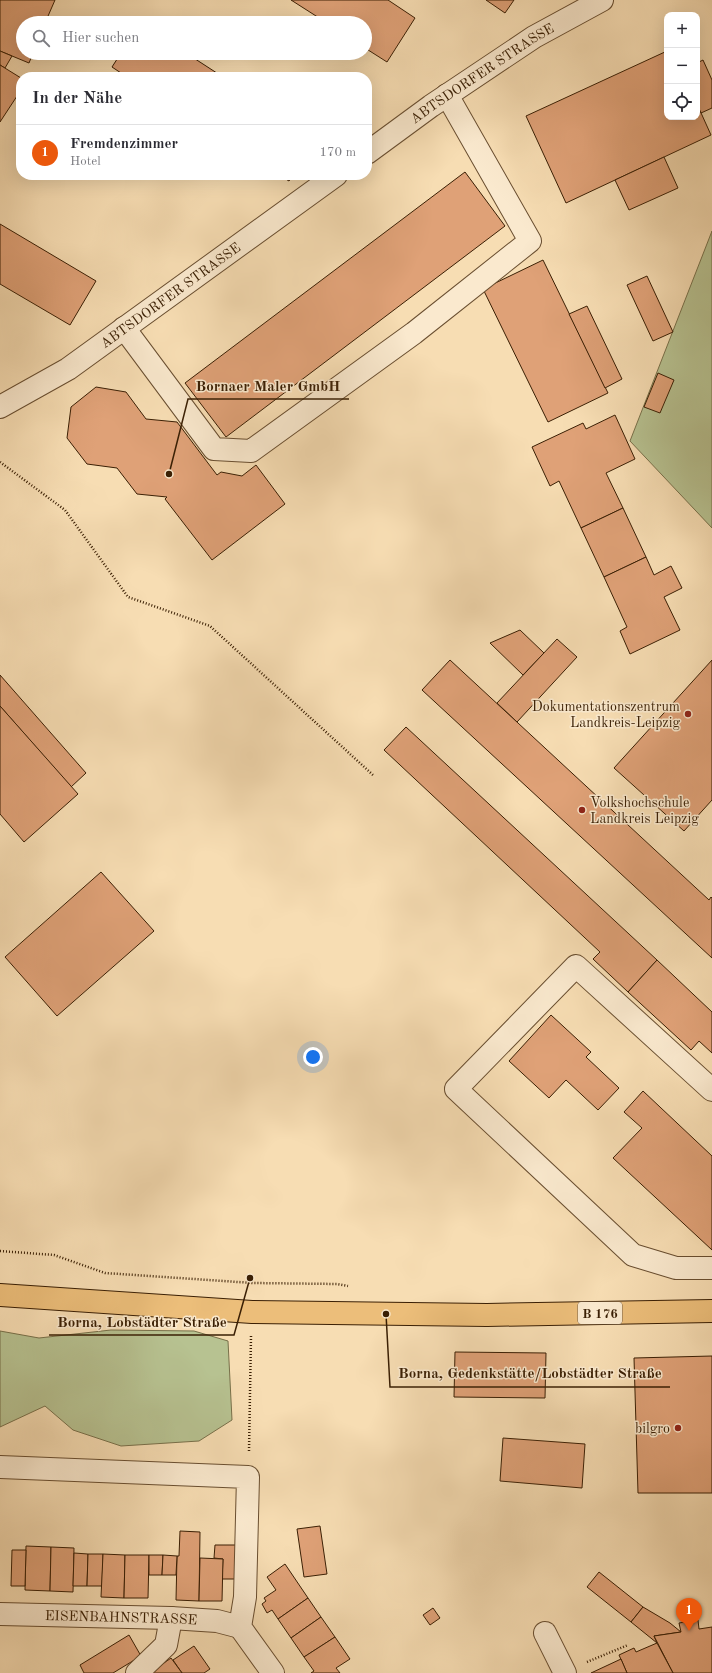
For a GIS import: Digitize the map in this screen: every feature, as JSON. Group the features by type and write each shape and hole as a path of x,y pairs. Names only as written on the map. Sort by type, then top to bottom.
{"main road":[{"name":"B 176","path":"0,1295 252,1312 487,1315 712,1311"}],"street":[{"name":"ABTSDORFER STRASSE","path":"372,149 447,95 534,37 602,0"},
{"path":"124,328 214,449 251,451 258,446 414,333 530,241 447,95"},
{"name":"ABTSDORFER STRASSE","path":"0,408 68,369 329,180"},
{"path":"712,1090 576,966 456,1089 633,1255 676,1268 712,1268"},
{"path":"0,1467 248,1478 245,1597 240,1627 271,1672"},
{"name":"EISENBAHNSTRASSE","path":"0,1614 171,1618 217,1621 240,1627"},
{"path":"137,1673 166,1645 171,1618"},
{"path":"545,1633 564,1673"}],"path":[{"path":"0,462 65,510 128,597 210,626 373,775"},
{"path":"0,1251 54,1255 105,1273 253,1284 337,1284 352,1287"},
{"path":"248,1478 252,1312"},
{"path":"564,1673 628,1645"}],"green space":[{"path":"712,231 712,528 630,441"},
{"path":"111,1330 194,1331 228,1341 232,1420 199,1441 121,1446 73,1430 45,1406 0,1427 0,1331 39,1338"}],"building":[{"path":"0,0 55,0 48,16 16,16 16,58 0,51"},
{"path":"291,0 388,0 415,18 387,62 372,52 372,16 316,16"},
{"path":"486,0 514,0 505,13"},
{"path":"0,51 12,56 5,68 0,65"},
{"path":"664,52 664,120 700,120 700,111 711,135 566,203 526,116"},
{"path":"22,60 30,60 29,63"},
{"path":"116,60 197,60 215,72 120,72 112,67"},
{"path":"703,60 712,80 712,108 701,113 700,111 700,62"},
{"path":"0,65 16,75 16,98 0,122"},
{"path":"664,157 678,188 629,210 615,180"},
{"path":"465,172 505,226 226,437 185,383"},
{"path":"0,224 96,281 70,325 0,284"},
{"path":"543,260 608,393 548,422 483,289"},
{"path":"647,276 673,332 653,341 627,285"},
{"path":"587,306 622,379 605,388 569,314"},
{"path":"658,373 674,380 660,413 644,407"},
{"path":"96,387 126,392 146,419 177,422 217,475 221,472 242,476 256,465 285,504 212,560 165,499 167,497 137,494 117,468 87,464 67,438 71,407"},
{"path":"615,415 635,459 606,473 623,508 581,528 559,481 550,486 532,447 583,423 586,429"},
{"path":"623,508 646,557 604,577 581,528"},
{"path":"646,557 654,575 671,566 682,588 664,597 680,630 630,654 620,631 627,627 604,577"},
{"path":"520,630 544,653 523,675 490,643"},
{"path":"557,639 577,657 517,722 497,703"},
{"name":"Volkshochschule Landkreis Leipzig","path":"450,660 709,900 711,897 712,898 712,958 422,690"},
{"name":"Dokumentationszentrum Landkreis-Leipzig","path":"712,660 712,800 684,831 614,768"},
{"path":"0,675 86,773 71,787 0,706"},
{"path":"0,706 78,794 24,842 0,814"},
{"path":"406,727 657,960 628,992 593,959 600,952 384,750"},
{"path":"101,872 154,931 57,1016 5,957"},
{"path":"657,960 712,1012 712,1053 699,1041 691,1050 628,992"},
{"path":"551,1015 591,1052 586,1057 619,1088 598,1110 566,1080 549,1098 509,1061"},
{"path":"643,1091 712,1156 712,1250 613,1158 642,1128 624,1112"},
{"path":"455,1352 546,1353 545,1398 454,1397"},
{"path":"712,1356 712,1493 638,1493 634,1358"},
{"path":"503,1438 585,1444 582,1488 500,1481"},
{"path":"320,1526 327,1574 304,1577 297,1529"},
{"path":"180,1531 200,1532 199,1601 176,1600 177,1556 179,1556"},
{"path":"215,1545 238,1545 237,1579 222,1579 223,1559 214,1558"},
{"path":"26,1546 51,1547 50,1591 25,1590"},
{"path":"51,1547 74,1548 73,1592 50,1591"},
{"path":"12,1550 26,1550 25,1586 11,1586"},
{"path":"74,1553 88,1554 87,1586 73,1586"},
{"path":"88,1554 103,1554 102,1586 87,1586"},
{"path":"103,1554 125,1555 124,1598 101,1597"},
{"path":"125,1555 149,1555 148,1598 124,1598"},
{"path":"149,1555 163,1555 162,1575 149,1575"},
{"path":"163,1555 177,1556 176,1575 162,1575"},
{"path":"200,1558 223,1559 222,1601 199,1601"},
{"path":"285,1564 308,1598 278,1619 272,1610 267,1613 262,1604 266,1601 264,1598 276,1590 267,1577"},
{"path":"599,1572 643,1607 631,1622 587,1587"},
{"path":"308,1598 321,1617 291,1638 278,1619"},
{"path":"643,1607 670,1623 681,1632 654,1636 657,1643 631,1622"},
{"path":"433,1608 440,1618 430,1625 423,1615"},
{"path":"321,1617 335,1637 304,1657 291,1638"},
{"path":"698,1620 699,1629 712,1627 712,1673 673,1673 654,1636 681,1632 679,1623"},
{"path":"129,1635 141,1656 113,1673 84,1673 80,1665"},
{"path":"335,1637 350,1659 336,1668 340,1673 311,1673 314,1671 304,1657"},
{"path":"657,1643 673,1673 627,1673 619,1655 634,1648 636,1652"},
{"path":"194,1646 210,1669 204,1673 182,1673 173,1660"},
{"path":"171,1658 182,1673 150,1673"},
{"path":"621,1659 627,1673 591,1673"}],"place":[{"name":"Bornaer Maler GmbH","path":"169,474"},
{"name":"Dokumentationszentrum Landkreis-Leipzig","path":"688,714"},
{"name":"Volkshochschule Landkreis Leipzig","path":"582,810"},
{"name":"Borna, Lobstädter Straße","path":"250,1278"},
{"name":"Borna, Gedenkstätte/Lobstädter Straße","path":"386,1314"},
{"name":"bilgro","path":"678,1428"},
{"name":"Fremdenzimmer","path":"689,1631"}]}
